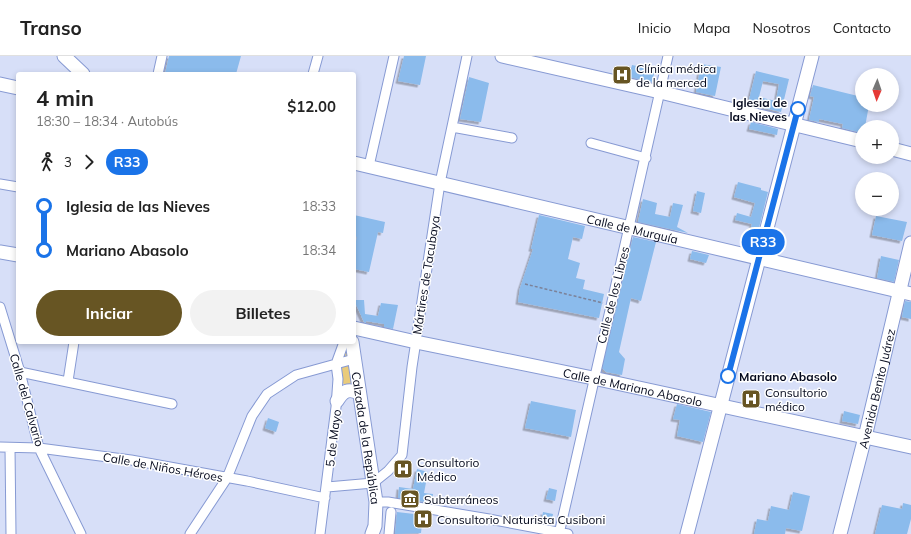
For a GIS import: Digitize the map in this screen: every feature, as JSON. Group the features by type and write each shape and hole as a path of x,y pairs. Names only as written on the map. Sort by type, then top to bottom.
{"main road":[{"path":"64,56 81,72"},
{"path":"502,56 660,92 855,140"},
{"path":"687,534 812,56"},
{"path":"0,84 16,88"},
{"path":"899,151 911,154"},
{"name":"Calle de Murguía","path":"356,163 905,292"},
{"name":"Avenida Benito Juárez","path":"840,534 905,292 911,243"},
{"path":"0,252 16,256"},
{"name":"Calle de Mariano Abasolo","path":"356,328 721,405 911,447"},
{"name":"Calzada de la República","path":"352,344 376,502 372,534"},
{"path":"337,400 346,391 352,390 359,393"}],"street":[{"path":"158,72 162,56"},
{"path":"314,72 318,56"},
{"path":"369,166 394,56"},
{"name":"Mártires de Tacubaya","path":"373,483 388,471 402,456 416,342 440,183 467,56"},
{"name":"Calle de los Libres","path":"562,534 593,378 630,227 668,56"},
{"path":"452,127 512,138"},
{"path":"591,143 646,158"},
{"path":"0,184 16,187"},
{"name":"Calle del Calvario","path":"0,307 20,372 39,448 81,534"},
{"path":"68,381 74,344"},
{"name":"5 de Mayo","path":"320,534 337,400 338,380 336,364 343,344"},
{"path":"190,534 227,478 252,416 267,394 296,375 354,359"},
{"path":"20,372 172,404"},
{"name":"Calle de Niños Héroes","path":"0,447 39,448 131,460 325,498"},
{"path":"10,448 11,534"},
{"path":"327,487 373,483"},
{"path":"376,502 388,502 489,519 562,534"},
{"path":"389,534 391,512"}],"path":[{"path":"525,284 611,304"}],"shaded area":[{"path":"338,344 350,344 351,387 340,382"}],"building":[{"path":"169,56 241,56 237,72 165,72"},
{"path":"404,56 426,56 420,85 398,81"},
{"path":"701,64 721,67 715,96 696,92"},
{"path":"632,65 655,70 652,82 629,77"},
{"path":"756,71 789,79 781,112 748,104","holes":["763,81 779,84 776,101 759,97"]},
{"path":"469,77 489,83 481,122 460,119"},
{"path":"813,85 855,95 855,112 868,112 866,120 855,120 855,131 842,128 843,124 819,119 819,122 809,120 814,97 810,96"},
{"path":"751,122 778,129 777,135 749,129"},
{"path":"738,182 761,188 761,190 768,192 759,228 751,227 752,224 735,220 737,213 751,217 755,203 734,197"},
{"path":"697,191 705,193 701,213 693,211"},
{"path":"643,199 657,203 655,214 670,217 673,203 683,205 677,227 688,233 638,222"},
{"path":"356,215 385,222 383,233 378,232 369,272 356,269"},
{"path":"539,215 585,226 582,239 573,237 568,259 580,263 576,278 585,280 583,289 604,294 599,318 518,302 520,288 533,249 531,249"},
{"path":"876,216 907,222 902,241 872,235"},
{"path":"633,237 656,242 641,301 631,298 619,352 625,359 622,375 606,372 602,368"},
{"path":"692,251 709,255 706,263 690,259"},
{"path":"881,256 899,260 894,282 877,278"},
{"path":"356,300 364,300 365,314 378,316 381,303 398,305 393,329 384,327 384,324 364,322 356,304"},
{"path":"905,301 911,302 911,319 902,317"},
{"path":"531,401 576,410 571,437 525,428"},
{"path":"677,404 711,412 703,442 677,436 680,420 673,419"},
{"path":"844,411 860,415 858,424 842,421"},
{"path":"268,418 279,422 276,432 265,428"},
{"path":"417,469 428,472 424,493 433,494 432,503 398,498 399,487 413,489"},
{"path":"549,488 557,490 555,501 546,499"},
{"path":"793,492 810,496 802,531 786,528 785,534 754,534 757,519 768,521 771,506 789,510"},
{"path":"903,503 911,505 911,519 907,534 875,534 882,505 902,509"},
{"path":"397,512 423,515 421,533 395,534"},
{"path":"543,512 553,514 551,525 541,523"}],"bus line":[{"name":"R33","path":"728,376 798,109"}],"place":[{"name":"Clínica médica de la merced","path":"622,75"},
{"name":"Iglesia de las Nieves","path":"798,109"},
{"name":"Mariano Abasolo","path":"728,376"},
{"name":"Consultorio médico","path":"751,399"},
{"name":"Consultorio Médico","path":"403,469"},
{"name":"Subterráneos","path":"410,499"},
{"name":"Consultorio Naturista Cusiboni","path":"423,519"}]}
